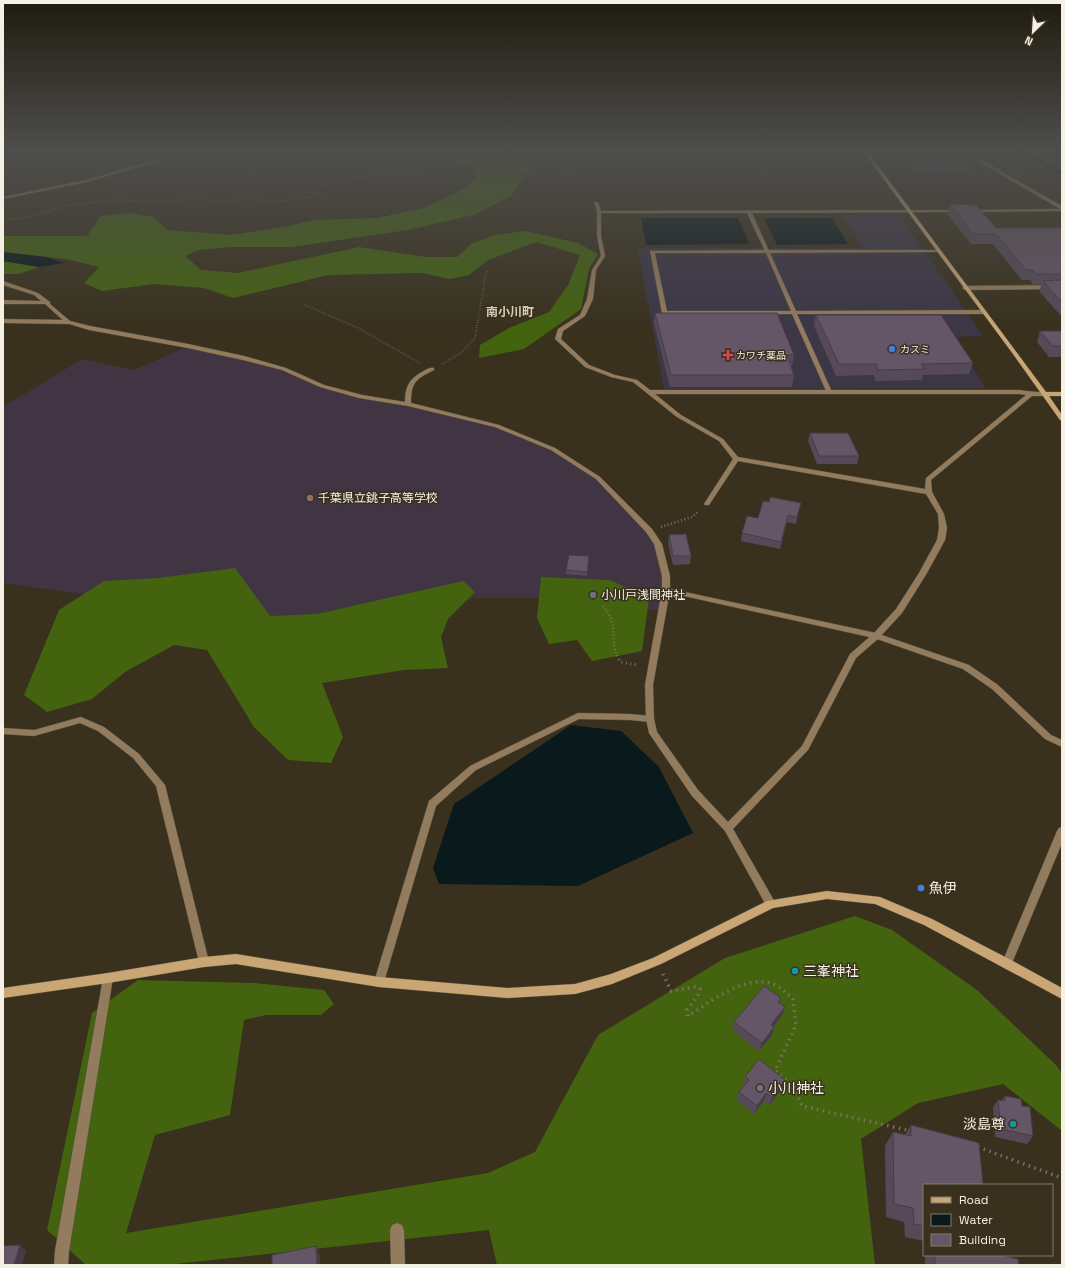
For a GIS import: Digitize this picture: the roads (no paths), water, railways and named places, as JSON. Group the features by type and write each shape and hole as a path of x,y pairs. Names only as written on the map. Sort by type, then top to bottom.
{"street":[{"path":"929,492 736,459 721,440 679,416 635,381 613,376 587,366 558,340 560,330 582,316 590,299 594,270 603,256 599,236 599,212 972,210"},
{"path":"908,211 1062,419"},
{"path":"749,212 792,312 829,392"},
{"path":"938,250 652,252 665,313 983,312"},
{"path":"3,283 36,294 68,322"},
{"path":"965,288 1062,287"},
{"path":"3,302 48,303"},
{"path":"3,321 68,322 89,328 244,358 284,369 322,386 341,392 361,397 408,404 497,426 553,449 598,478 649,531 658,544 666,576 666,590 649,685 650,719 653,733 695,793 728,828 771,904"},
{"path":"408,404 407,389 414,378 432,369"},
{"path":"650,392 1020,392 1031,394 1062,394"},
{"path":"728,828 804,748 853,656 876,636 899,611 923,573 941,540 943,528 941,514 929,492 928,479 1031,394"},
{"path":"707,504 736,459"},
{"path":"666,590 876,636 966,667 995,687 1048,737 1062,744"},
{"path":"379,982 432,804 473,768 578,716 650,719"},
{"path":"3,731 34,733 81,720 101,729 136,756 160,785 204,962"},
{"path":"1008,963 1062,832"},
{"path":"3,992 108,978 204,962 236,959 379,982 507,993 575,989 612,979 657,960 771,904 827,895 876,900 928,922 1008,963 1062,994"},
{"path":"62,1265 62,1251 108,978"},
{"path":"397,1230 398,1265"}],"water":[{"path":"641,218 738,218 749,244 646,245"},
{"path":"764,218 832,218 848,244 777,245"},
{"path":"3,252 47,257 64,263 39,267 3,261"},
{"path":"571,725 621,731 659,767 693,833 578,886 439,884 433,868 454,804"}],"place":[{"name":"カスミ","path":"892,349"},
{"name":"カワチ薬品","path":"728,355"},
{"name":"千葉県立銚子高等学校","path":"310,498"},
{"name":"小川戸浅間神社","path":"593,595"},
{"name":"魚伊","path":"921,888"},
{"name":"三峯神社","path":"795,971"},
{"name":"小川神社","path":"760,1088"},
{"name":"淡島尊","path":"1013,1124"}],"district":[{"name":"南小川町","path":"510,312"}]}
